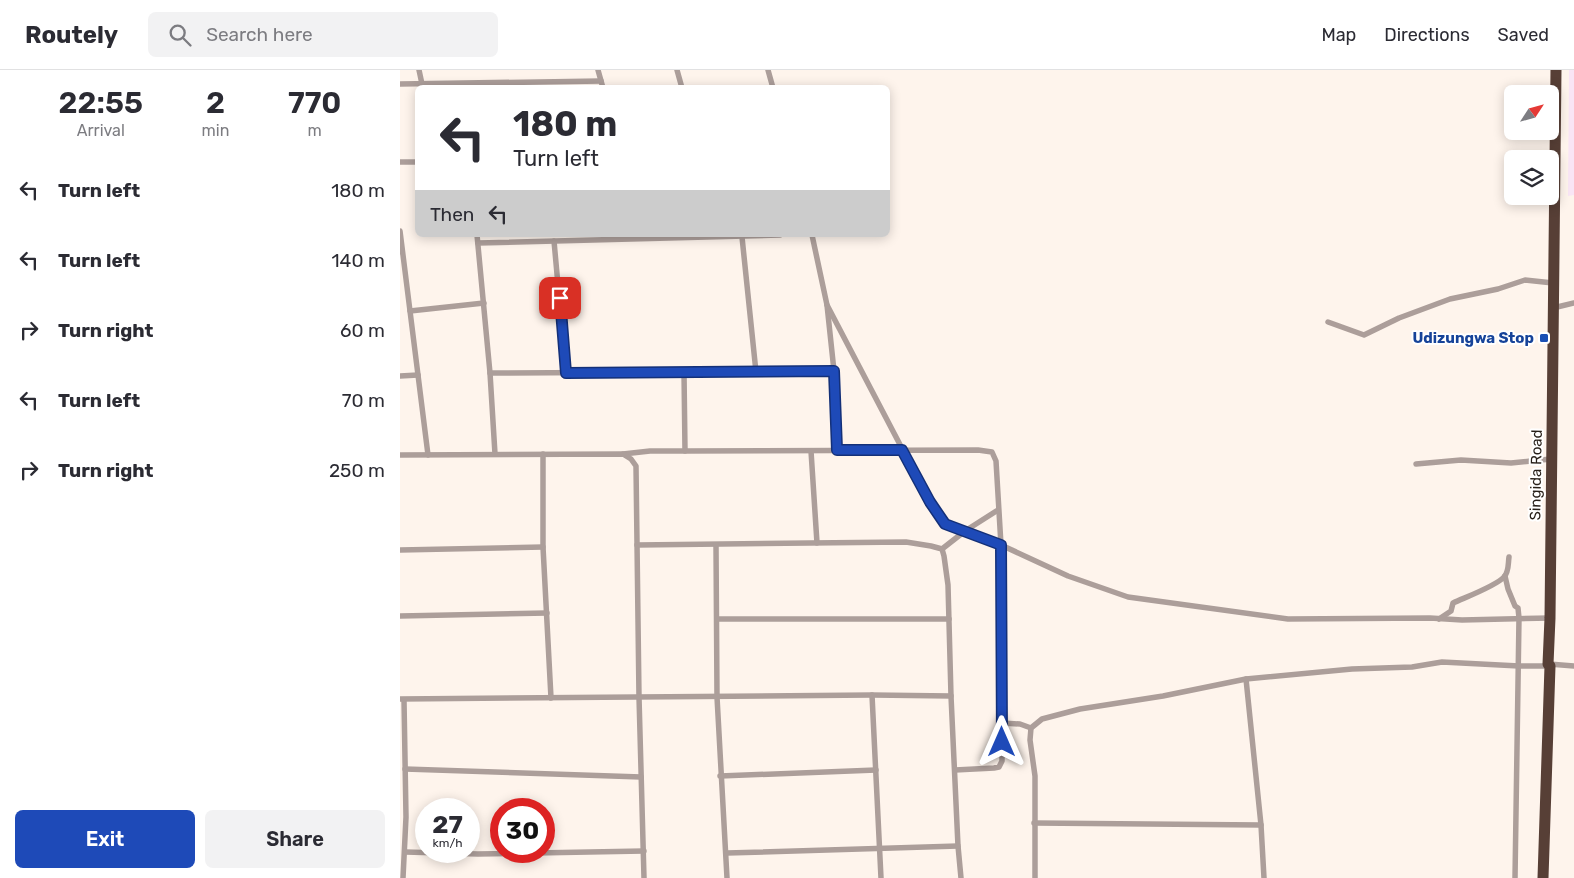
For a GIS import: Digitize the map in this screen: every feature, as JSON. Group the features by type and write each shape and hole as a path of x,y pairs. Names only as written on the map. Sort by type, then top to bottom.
{"highway":[{"name":"Singida Road","path":"1543,878 1550,618 1556,70"}],"street":[{"path":"418,70 422,84"},
{"path":"400,84 602,84 598,70"},
{"path":"677,70 681,85"},
{"path":"768,70 772,85"},
{"path":"400,162 415,162"},
{"path":"400,230 428,455"},
{"path":"477,237 490,373 495,454"},
{"path":"478,243 628,237 742,237 756,372"},
{"path":"812,237 827,305 834,371 837,450"},
{"path":"554,241 566,373"},
{"path":"1328,322 1364,335 1399,318 1450,299 1525,280 1553,284"},
{"path":"1553,308 1574,302"},
{"path":"410,311 484,303"},
{"path":"827,305 902,450 945,524 1001,545 1068,576 1128,597 1288,619 1439,618 1462,620 1550,618"},
{"path":"490,373 834,371"},
{"path":"684,372 685,451"},
{"path":"400,376 418,375"},
{"path":"400,455 623,454 650,451 837,450 978,450 992,452 996,461 1001,545 1002,761 999,766 955,770"},
{"path":"810,451 817,543"},
{"path":"544,454 543,546 551,698"},
{"path":"623,454 631,459 636,466 644,878"},
{"path":"1416,464 1461,460 1511,463 1552,459"},
{"path":"942,549 998,510"},
{"path":"637,545 906,542 942,549"},
{"path":"716,545 717,697 727,878"},
{"path":"400,550 543,546"},
{"path":"942,549 948,585 951,696 961,878"},
{"path":"1509,558 1505,576 1508,589 1515,606 1518,608 1519,666 1515,878"},
{"path":"1439,618 1451,612 1453,603 1493,585 1505,576"},
{"path":"400,616 546,613"},
{"path":"717,619 949,619"},
{"path":"1035,878 1035,776 1030,740 1031,728 1042,719 1080,709 1163,696 1246,678 1343,670 1412,667 1442,662 1519,666 1574,666"},
{"path":"1246,678 1264,878"},
{"path":"403,878 406,818 402,700 872,695 951,696"},
{"path":"872,695 881,878"},
{"path":"1002,723 1020,724 1031,728"},
{"path":"405,769 641,777"},
{"path":"720,776 876,770"},
{"path":"1034,823 1260,825"},
{"path":"727,853 958,846"},
{"path":"405,852 478,854 644,851"}],"shaded area":[{"path":"1569,70 1574,70 1574,195 1568,196"}],"place":[{"name":"Udizungwa Stop","path":"1544,338"}],"route":[{"path":"560,298 566,373 834,371 837,450 902,450 930,502 945,524 1001,545 1002,742"}]}
